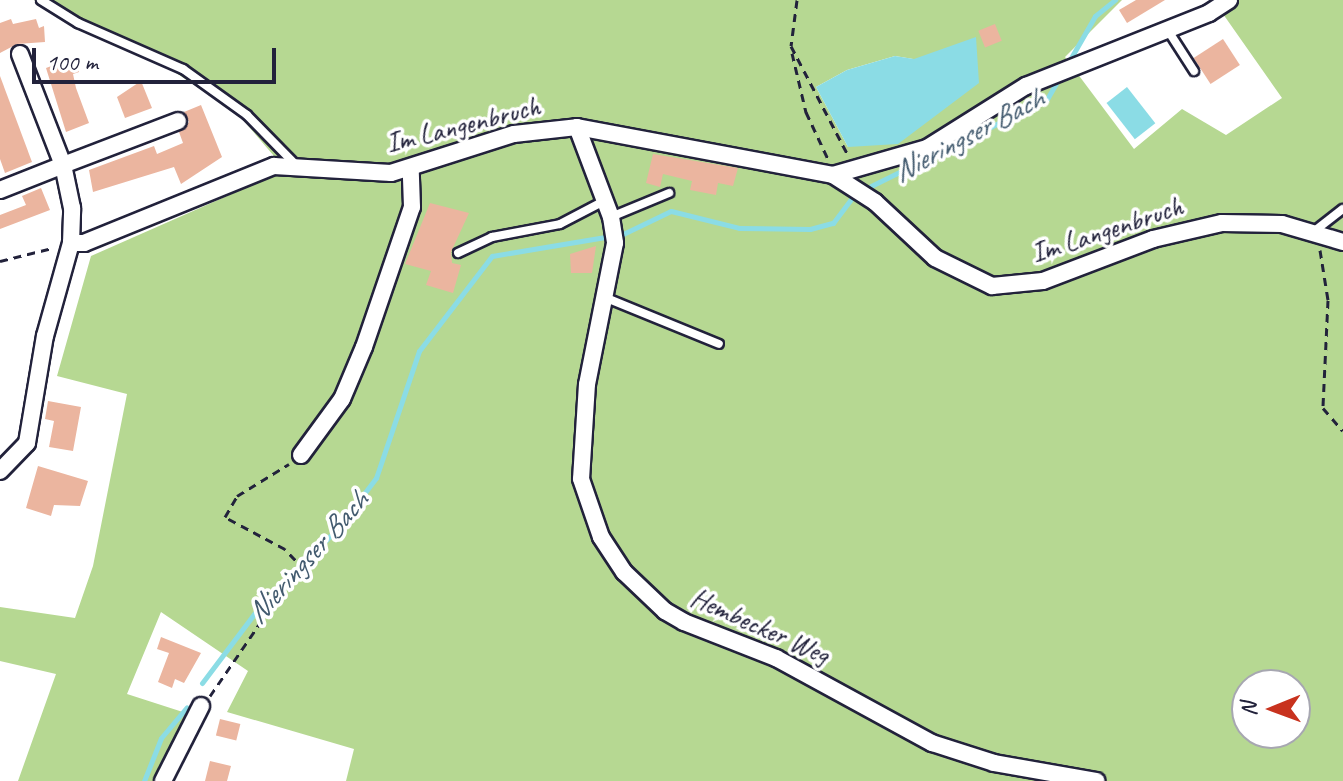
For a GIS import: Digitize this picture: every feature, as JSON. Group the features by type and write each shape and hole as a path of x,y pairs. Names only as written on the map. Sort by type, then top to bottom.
{"street":[{"name":"Im Langenbruch","path":"71,243 84,243 255,171 294,163 368,174 411,169 514,134 577,127 832,169 859,169 927,148 1026,86 1167,29 1229,0"},
{"path":"0,471 27,443 45,336 71,243 72,208 63,165 20,54"},
{"path":"0,190 178,121"},
{"path":"577,127 613,229"},
{"path":"301,455 342,399 364,347 412,207 411,169"},
{"name":"Im Langenbruch","path":"832,169 875,202 935,258 992,286 1043,281 1191,228 1250,221 1340,242"},
{"name":"Hembecker Weg","path":"613,229 583,412 581,479 601,537 645,595 684,622 776,658 951,751 1096,781"},
{"path":"163,781 201,706"}],"lane":[{"path":"41,0 78,23 183,69 247,115 294,163"},
{"path":"1167,29 1194,71"},
{"path":"613,229 669,193"},
{"path":"458,253 492,237 560,224 605,201"},
{"path":"1314,234 1343,209"},
{"path":"603,297 719,344"}],"path":[{"path":"797,0 791,46 806,112 832,169"},
{"path":"791,46 815,97 859,169"},
{"path":"1314,234 1328,300 1323,408 1343,431"},
{"path":"0,261 71,243"},
{"path":"201,706 282,591 305,570 293,558 225,517 237,496 264,483 301,455"}],"green space":[{"path":"34,0 1122,0 1065,57 1134,149 1182,109 1226,135 1282,98 1216,4 1222,0 1343,0 1343,781 346,781 354,749 227,712 248,671 161,612 127,694 189,714 159,781 18,781 56,674 0,661 0,607 75,618 93,566 127,394 57,376 91,256 286,170 238,114 164,65 108,42","holes":["895,56 913,59 848,147 816,87 847,70"]}],"water":[{"path":"976,37 979,83 898,144 848,147 816,87 847,70 895,56 914,59"},
{"path":"1127,87 1155,123 1135,139 1107,103"}],"building":[{"path":"1136,0 1165,0 1127,23 1119,10"},
{"path":"11,19 13,24 36,19 39,28 44,26 45,42 17,44 0,53 0,23"},
{"path":"995,24 1002,41 985,47 978,31"},
{"path":"1223,39 1240,65 1211,84 1194,58"},
{"path":"73,58 79,72 73,74 76,88 89,123 66,132 46,68"},
{"path":"0,76 32,162 5,173 0,159"},
{"path":"141,81 152,108 125,118 117,97"},
{"path":"201,105 222,157 181,184 174,167 93,192 89,170 154,146 157,154 183,143 179,132 189,122 184,112"},
{"path":"653,154 738,168 733,186 718,183 716,195 690,190 692,181 663,174 660,187 646,183"},
{"path":"41,188 50,210 0,229 0,215 26,205 22,196"},
{"path":"430,203 469,213 451,252 452,263 461,265 453,293 426,285 431,271 405,264"},
{"path":"596,246 592,273 571,273 570,254"},
{"path":"48,401 81,407 73,451 49,447 54,421 45,419"},
{"path":"38,466 88,481 80,506 54,505 51,516 26,508"},
{"path":"161,637 201,653 184,683 175,679 172,688 158,682 169,653 157,649"},
{"path":"220,719 240,724 236,741 216,735"},
{"path":"210,761 231,766 227,781 205,781"}],"waterway":[{"name":"Nieringser Bach","path":"1068,63 1095,16 1115,0"},
{"name":"Nieringser Bach","path":"871,186 1047,99 1059,78"},
{"name":"Nieringser Bach","path":"202,683 254,614 338,528 376,478 419,351 492,256 623,234 671,211 739,228 810,229 833,223 852,198"},
{"name":"Nieringser Bach","path":"144,781 161,738 187,707"}]}
